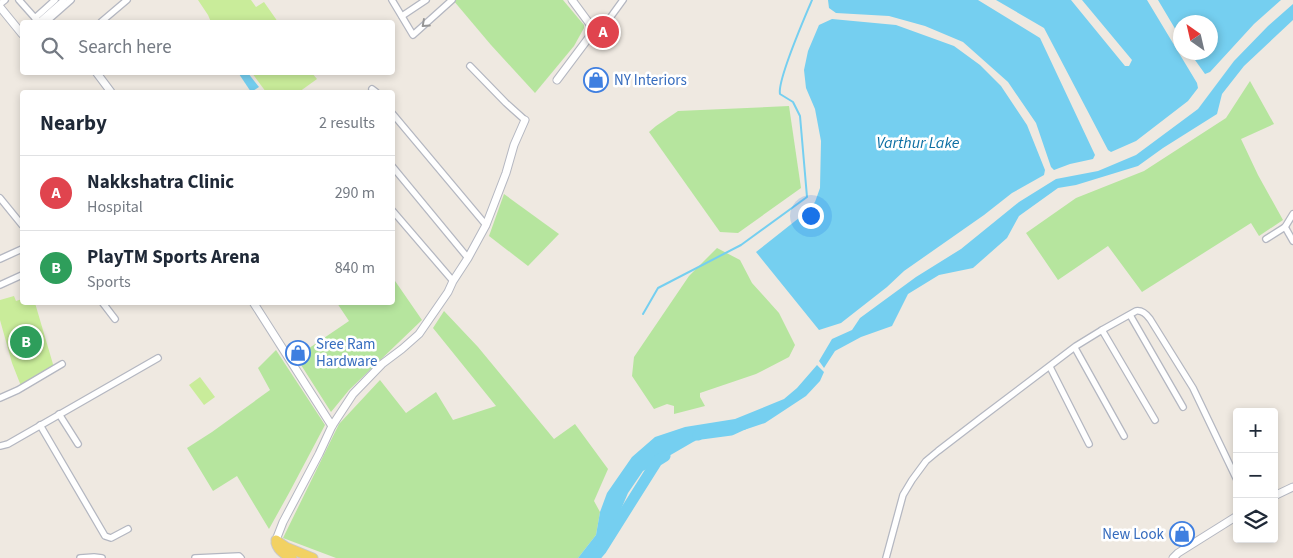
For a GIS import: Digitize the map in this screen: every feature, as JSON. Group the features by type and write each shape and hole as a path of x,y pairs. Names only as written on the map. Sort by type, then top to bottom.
{"main road":[{"path":"276,540 292,558"},
{"path":"284,550 313,558"}],"street":[{"path":"5,0 0,6 20,31"},
{"path":"18,0 35,18 55,0"},
{"path":"41,20 64,0"},
{"path":"48,20 72,0"},
{"path":"103,20 127,0"},
{"path":"392,0 413,35 452,0"},
{"path":"402,16 426,0"},
{"path":"557,80 593,32 592,27 572,0"},
{"path":"592,27 607,22 623,0"},
{"path":"276,540 283,522 332,426 353,394 382,364 420,334 448,292 486,225 506,173 514,144 525,120 470,66"},
{"path":"98,75 110,90"},
{"path":"395,117 486,225"},
{"path":"395,170 468,258"},
{"path":"0,198 20,223"},
{"path":"395,213 453,281"},
{"path":"1266,239 1285,227 1293,214"},
{"path":"1285,227 1293,241"},
{"path":"0,259 20,250"},
{"path":"0,285 20,276"},
{"path":"104,305 115,319"},
{"path":"255,305 332,426"},
{"path":"886,558 903,495 926,461 1075,348 1102,330 1139,311 1150,319 1193,388 1233,472"},
{"path":"1130,315 1183,407"},
{"path":"1102,330 1155,420"},
{"path":"1075,348 1124,436"},
{"path":"0,446 8,444 158,358"},
{"path":"0,398 18,390 62,364"},
{"path":"1050,367 1088,444"},
{"path":"59,414 78,444"},
{"path":"40,425 104,536 110,538 128,529"},
{"path":"1278,494 1293,487"},
{"path":"1173,558 1233,519"},
{"path":"195,558 239,556 241,558"},
{"path":"80,558 102,558"}],"green space":[{"path":"198,0 251,0 256,7 264,2 277,20 210,20"},
{"path":"453,0 563,0 584,25 584,28 574,46 535,93"},
{"path":"253,75 314,75 317,79 302,90 265,90"},
{"path":"1250,81 1274,124 1241,139 1283,220 1259,236 1251,223 1142,292 1108,246 1058,280 1026,233 1076,198 1144,171 1226,118"},
{"path":"789,106 801,188 738,233 720,232 649,132 678,111"},
{"path":"504,194 559,234 528,266 489,236"},
{"path":"717,248 740,260 752,283 779,313 795,345 789,357 756,374 700,393 705,406 674,414 674,406 667,404 654,409 632,376 634,357 689,276"},
{"path":"395,281 422,320 349,390 331,412 296,357 349,321 338,305 395,305"},
{"path":"14,296 16,301 20,300 20,305 36,305 55,371 23,391 12,363 0,320 0,300"},
{"path":"444,311 478,347 554,439 575,424 608,469 594,501 600,512 596,535 578,558 336,558 283,538 339,424 380,380 406,413 436,392 453,420 496,406 433,328"},
{"path":"276,350 325,425 269,529 237,476 213,491 187,448 270,390 258,368"},
{"path":"200,377 215,397 204,405 189,385"}],"water":[{"path":"828,0 978,0 1040,38 1095,155 1093,159 1054,170 1051,167 1036,123 1008,82 963,42 925,26 889,16 836,13 829,8"},
{"path":"996,0 1071,0 1125,66 1129,66 1132,60 1082,0 1147,0 1173,43 1173,60 1183,60 1198,88 1188,101 1136,141 1111,152 1108,150 1044,28"},
{"path":"1158,0 1281,0 1254,24 1210,72 1205,74 1195,60 1218,60 1218,15 1173,15 1173,25"},
{"path":"1293,4 1293,20 1244,66 1222,94 1217,114 1138,166 1076,185 1058,188 1019,216 1007,238 973,268 939,275 908,294 892,326 861,337 835,351 824,368 819,361 832,339 852,330 860,318 916,277 961,249 1019,202 1056,179 1098,171 1136,155 1198,109 1234,61 1268,26"},
{"name":"Varthur Lake","path":"832,19 896,25 954,46 980,65 1001,86 1027,125 1045,170 1044,175 1012,193 904,271 887,287 841,323 819,330 756,252 804,214 815,202 820,188 821,141 815,109 806,88 804,70 808,51 819,25"},
{"path":"240,75 250,75 259,87 250,90"},
{"path":"817,365 824,372 820,381 806,396 765,423 744,430 717,430 643,471 628,493 601,556 599,558 578,558 596,535 600,512 607,493 632,457 655,437 685,427 735,419 784,399 797,388"}],"waterway":[{"path":"643,314 658,288 741,245 807,197 800,116 793,102 780,94 780,87 787,63 812,0"},
{"path":"698,435 731,430 744,424"},
{"path":"594,558 601,550 657,461 665,456"}],"place":[{"name":"Nakkshatra Clinic","path":"603,32"},
{"name":"NY Interiors","path":"596,80"},
{"name":"PlayTM Sports Arena","path":"26,342"},
{"name":"Sree Ram Hardware","path":"298,353"},
{"name":"New Look","path":"1182,534"}]}
